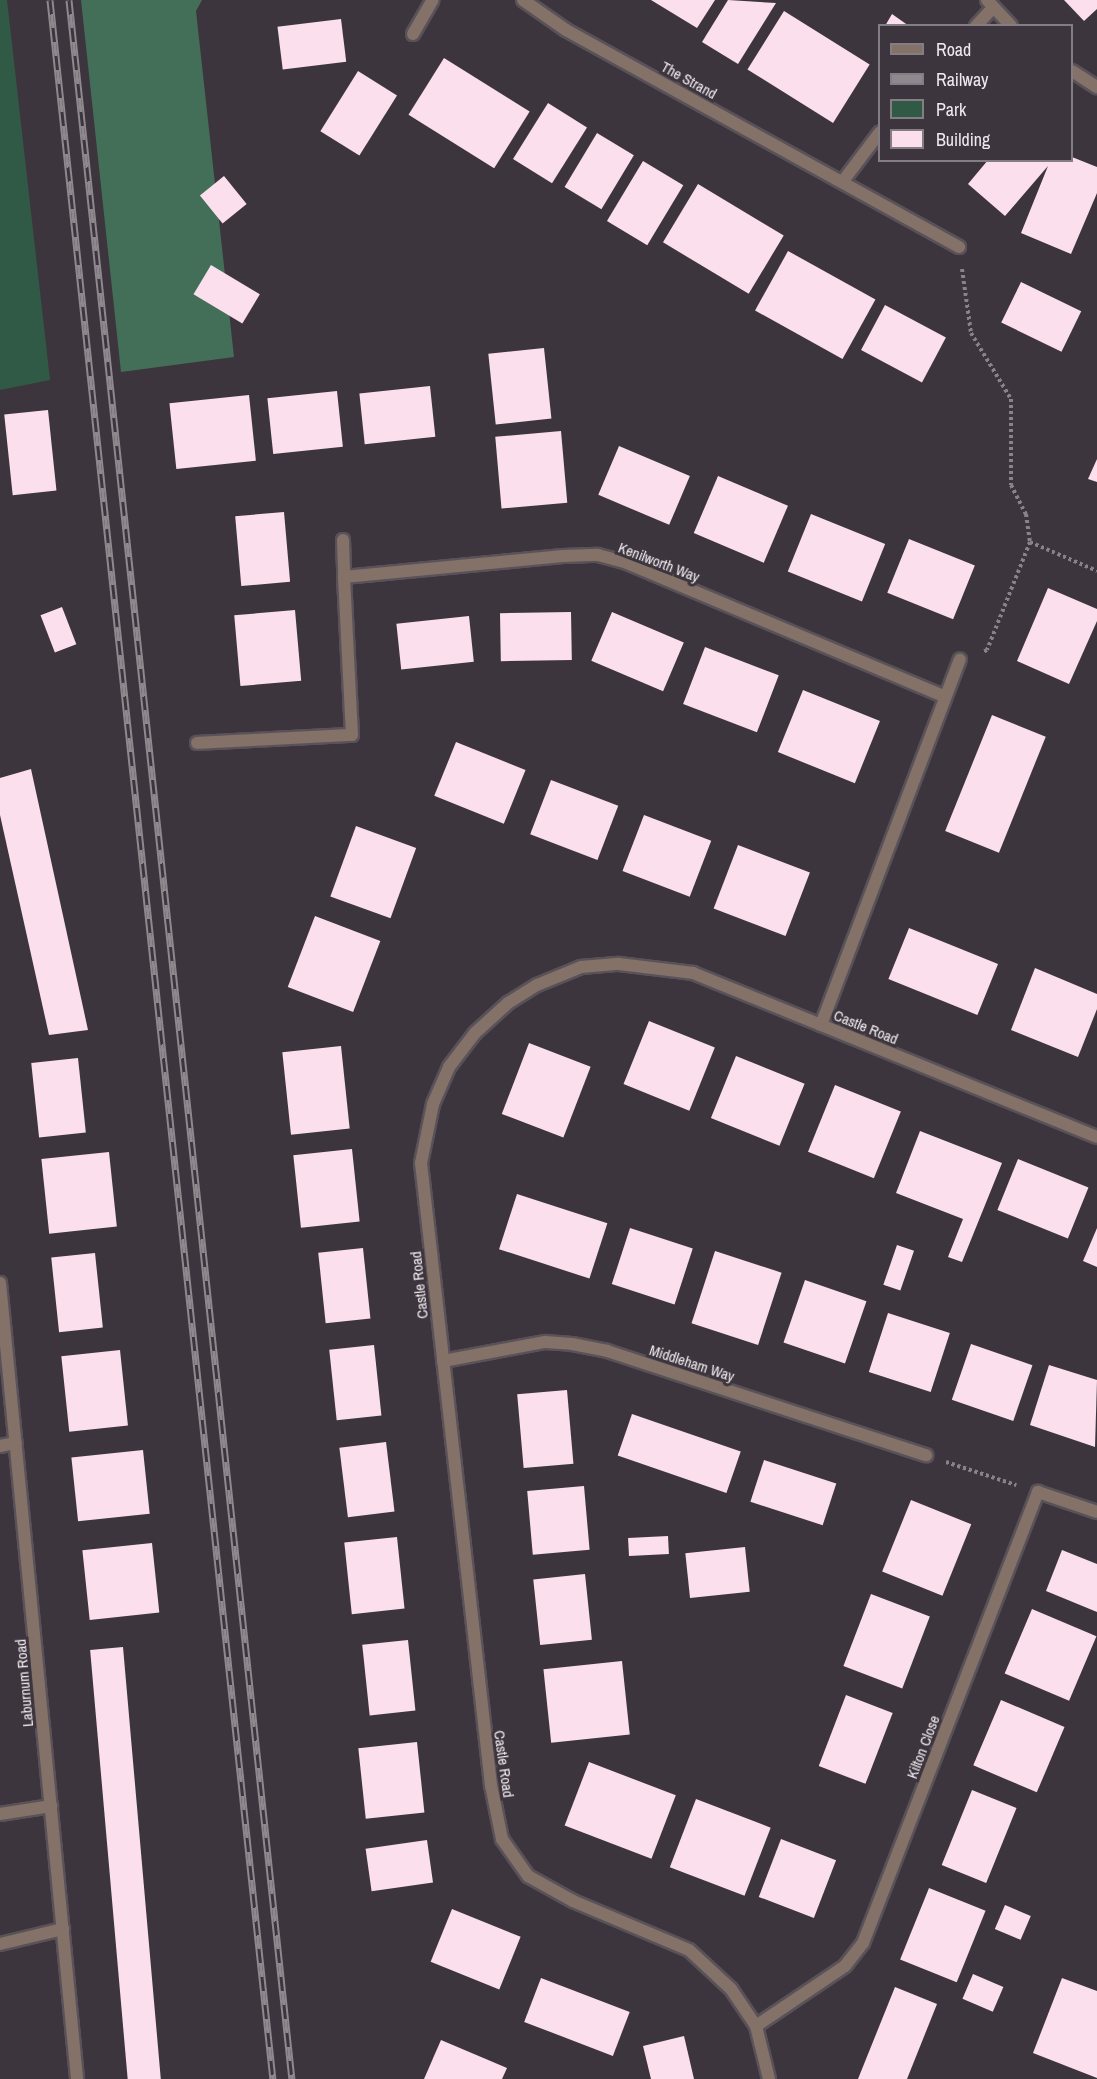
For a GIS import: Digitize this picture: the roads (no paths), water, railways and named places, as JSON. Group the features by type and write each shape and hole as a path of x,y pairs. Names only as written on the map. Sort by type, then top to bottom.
{"street":[{"path":"413,34 433,0"},
{"name":"The Strand","path":"523,0 566,30 959,247"},
{"path":"977,24 990,5 1009,24"},
{"path":"1073,72 1097,87"},
{"path":"843,181 878,133"},
{"path":"197,743 352,735 343,540"},
{"name":"Kenilworth Way","path":"344,577 598,555 627,562 945,697"},
{"path":"821,1025 960,660"},
{"name":"Castle Road","path":"769,2079 756,2026 731,1989 689,1950 573,1901 528,1876 502,1839 491,1785 421,1163 433,1104 449,1067 475,1033 508,1003 537,985 580,968 619,963 659,966 693,973 1097,1137"},
{"name":"Laburnum Road","path":"0,1283 78,2079"},
{"name":"Middleham Way","path":"443,1361 545,1342 572,1344 607,1351 926,1455"},
{"path":"0,1446 16,1443"},
{"name":"Kilton Close","path":"756,2026 845,1966 862,1943 1038,1492 1097,1512"},
{"path":"0,1814 51,1806"},
{"path":"0,1944 63,1929"}],"railway":[{"path":"50,0 273,2079"},
{"path":"69,0 292,2079"}]}
